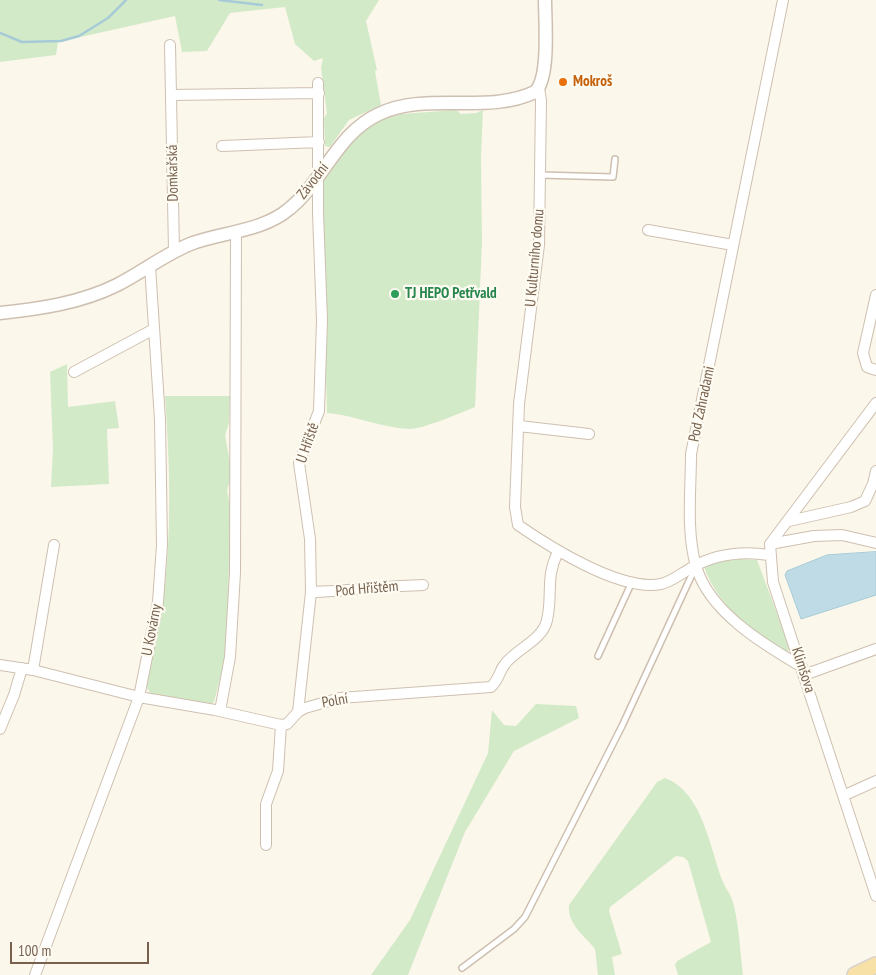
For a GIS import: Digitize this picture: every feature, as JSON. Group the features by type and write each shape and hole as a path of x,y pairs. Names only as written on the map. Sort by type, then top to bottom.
{"main road":[{"path":"855,975 876,965"}],"street":[{"path":"539,88 544,59 545,0"},
{"name":"Pod Zahradami","path":"783,0 691,454 690,516 696,565 703,583 731,620 762,644 803,671"},
{"name":"Domkařská","path":"170,45 174,251"},
{"name":"U Hřiště","path":"171,95 318,88 322,320 319,411 299,463 310,538 311,592 298,712"},
{"name":"Závodní","path":"0,313 51,306 101,292 117,285 174,251 194,242 268,222 283,214 297,201 357,128 381,113 410,106 497,101 530,94 539,88"},
{"name":"U Kulturního domu","path":"539,88 541,100 538,245 519,404 515,507 518,525 558,552 632,584 661,584 696,565 724,555 749,552 769,555"},
{"path":"222,146 320,142"},
{"path":"648,230 733,245"},
{"path":"220,711 230,657 235,573 236,232"},
{"name":"U Kovárny","path":"35,975 138,697 158,602 162,545 161,449 150,266"},
{"path":"876,295 863,352 867,367 876,370"},
{"path":"74,372 154,329"},
{"path":"770,544 876,403"},
{"path":"519,426 589,434"},
{"path":"789,521 851,507 865,501 873,484 876,471"},
{"path":"770,544 814,536 842,536 876,542"},
{"name":"Klimšova","path":"770,544 769,555 773,582 845,795 876,896"},
{"path":"33,670 54,545"},
{"name":"Polní","path":"280,725 293,720 298,712 316,704 340,698 492,687 500,677 504,664 527,645 547,621 551,566 558,552"},
{"name":"Pod Hřištěm","path":"311,592 364,591 376,587 424,585"},
{"path":"803,671 876,649"},
{"path":"0,665 33,670 138,697 220,711 280,725 278,771 266,804 266,845"},
{"path":"0,728 14,696 22,668"},
{"path":"845,795 876,781"}],"lane":[{"path":"540,176 613,177 615,159"},
{"path":"462,968 514,929 525,917 622,726 696,565"},
{"path":"598,656 632,584"}],"green space":[{"path":"0,0 379,0 366,21 377,70 375,71 381,105 349,120 330,147 325,146 324,118 327,113 321,68 323,58 314,61 295,44 285,7 230,13 207,51 182,52 175,16 58,42 56,55 0,62"},
{"path":"456,110 461,114 476,113 483,110 481,157 482,242 475,407 433,424 409,429 327,413 321,181 351,143 363,131 381,120 401,114"},
{"path":"67,364 68,407 115,401 119,428 107,429 109,484 51,487 53,448 50,372"},
{"path":"165,396 230,396 229,423 225,435 231,468 231,478 227,490 231,511 226,655 214,702 206,706 151,694 147,688 150,657 163,602 168,550 169,473"},
{"path":"726,558 757,560 790,648 786,654 738,617 719,595 704,567"},
{"path":"536,704 576,706 579,718 514,751 465,832 408,975 371,975 410,920 488,753 492,710 504,725 516,726"},
{"path":"665,778 678,785 697,808 709,838 723,882 731,897 734,908 743,975 678,975 675,965 677,961 711,942 688,861 683,857 676,856 610,907 609,911 622,954 612,957 615,975 598,975 595,949 573,924 569,905 657,782"}],"water":[{"path":"876,552 876,595 801,619 785,575 787,571 827,555"}],"waterway":[{"path":"0,33 22,42 61,41 79,36 108,18 126,0"},
{"path":"219,0 262,5"}],"place":[{"name":"Mokroš","path":"563,82"},
{"name":"TJ HEPO Petřvald","path":"395,294"}]}
